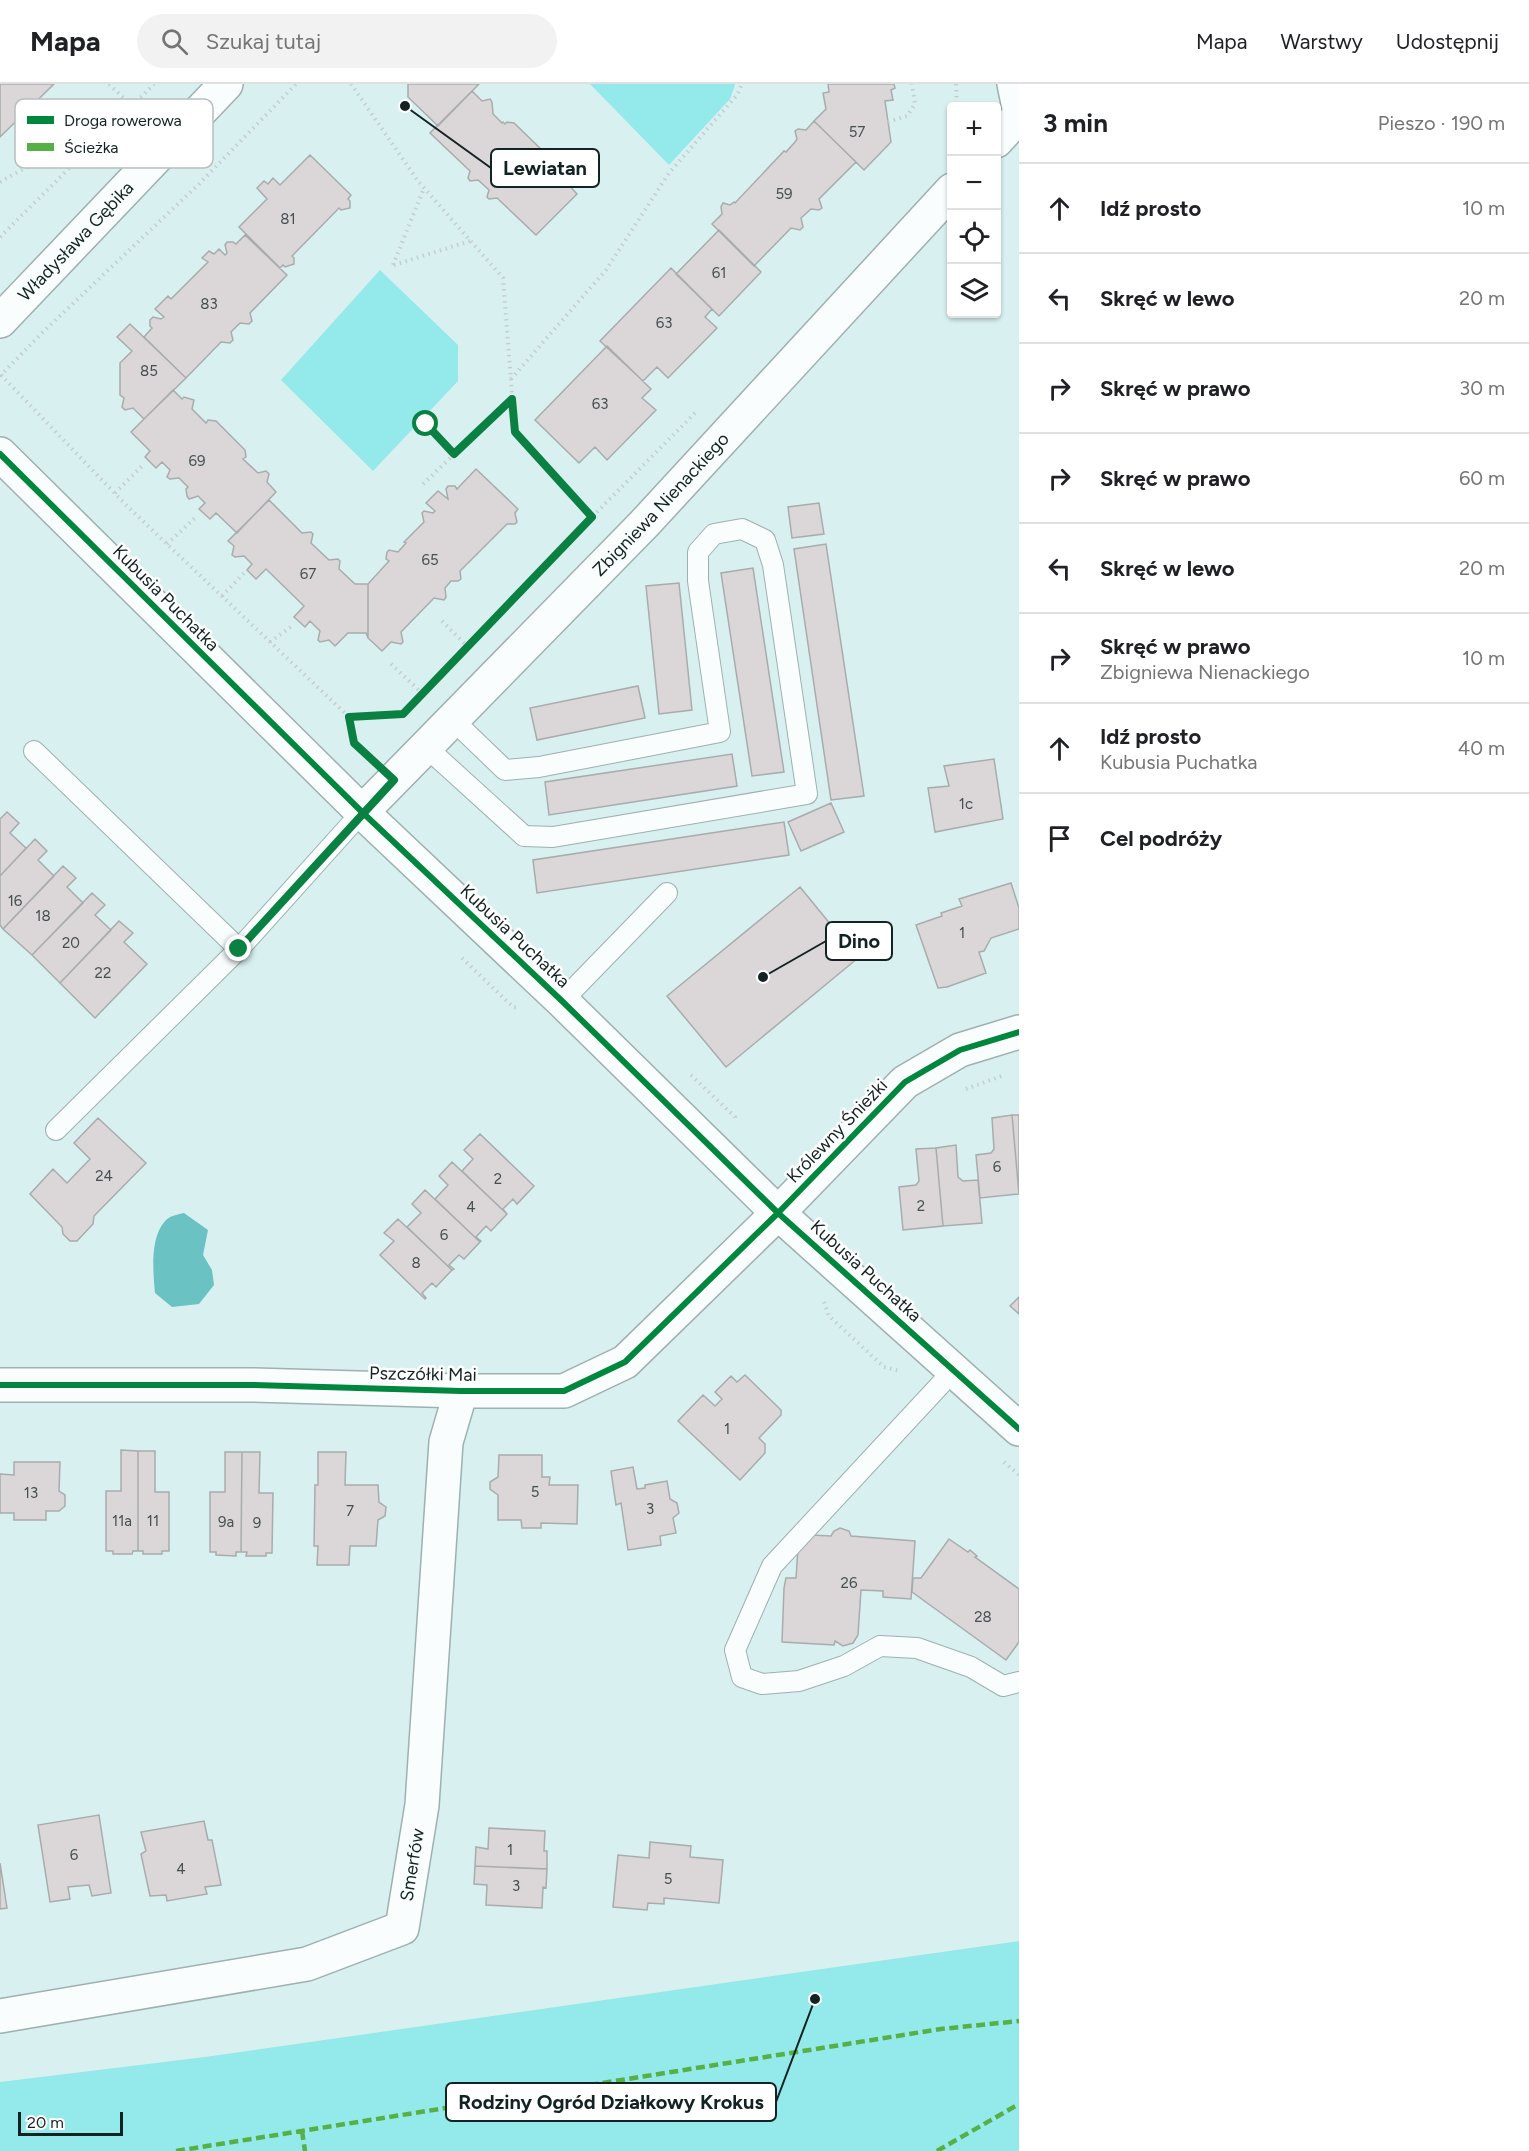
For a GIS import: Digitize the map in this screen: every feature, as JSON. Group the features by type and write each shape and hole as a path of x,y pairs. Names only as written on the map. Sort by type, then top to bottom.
{"street":[{"name":"Władysława Gębika","path":"212,99 226,84"},
{"path":"1014,84 1019,108"},
{"path":"1001,136 1019,116"},
{"name":"Władysława Gębika","path":"0,321 146,168"},
{"name":"Zbigniewa Nienackiego","path":"362,812 644,524 947,193"},
{"name":"Kubusia Puchatka","path":"0,454 362,812 562,1001 778,1213 1019,1429"},
{"name":"Królewny Śnieżki","path":"778,1213 905,1082 960,1050 1019,1032"},
{"name":"Pszczółki Mai","path":"0,1385 254,1385 461,1391 564,1391 625,1362 778,1213"},
{"name":"Smerfów","path":"0,2016 307,1964 402,1928 422,1805 446,1442 461,1391"}],"lane":[{"path":"426,747 524,836 553,837 807,794 773,566 765,540 742,530 714,534 698,552 698,581 720,732 539,767 505,770 453,720"},
{"path":"34,752 239,949"},
{"path":"56,1130 239,949 362,812"},
{"path":"562,1001 667,893"},
{"path":"954,1370 772,1566 735,1650 742,1677 762,1684 799,1681 844,1666 880,1646 917,1648 971,1667 1003,1686 1019,1682"}],"path":[{"path":"109,84 125,99"},
{"path":"139,99 154,84"},
{"path":"296,84 199,184 43,332 0,376 167,544 349,717 354,743 394,780"},
{"path":"349,717 403,714 592,517 515,432 503,278 424,188 351,84"},
{"path":"510,380 606,270 669,173 737,95 742,84"},
{"path":"888,122 907,116 915,104 912,84"},
{"path":"956,84 957,102"},
{"path":"0,182 25,168"},
{"path":"0,237 70,168"},
{"path":"424,188 393,265 470,241"},
{"path":"423,484 512,399"},
{"path":"426,424 454,454"},
{"path":"115,493 143,465"},
{"path":"167,544 197,516"},
{"path":"222,596 247,570"},
{"path":"442,621 468,647"},
{"path":"270,642 292,626"},
{"path":"391,664 423,694"},
{"path":"456,952 513,1007 520,1008"},
{"path":"686,1071 735,1117 736,1125"}],"shaded area":[{"path":"590,84 735,85 730,99 669,165"},
{"path":"380,270 458,345 458,381 373,471 281,380"},
{"path":"184,1213 208,1230 203,1255 212,1270 214,1285 199,1304 172,1307 155,1293 155,1241 163,1223 170,1217"},
{"path":"1019,1941 1019,2151 0,2151 0,2082 205,2057"}],"building":[{"path":"0,84 54,84 39,99 15,99 15,122 0,137"},
{"path":"408,84 479,84 438,126 408,97"},
{"path":"828,84 894,84 895,88 891,90 893,100 885,101 891,142 864,170 814,121 826,109 823,93 829,92"},
{"path":"472,91 482,101 490,99 493,114 502,123 514,123 544,152 544,165 557,174 565,173 567,183 577,194 536,235 497,198 489,199 487,197 489,190 478,180 470,181 468,178 470,171 430,133"},
{"path":"814,121 856,162 819,199 822,208 811,209 801,218 803,227 800,230 791,228 754,266 712,224 722,214 723,203 730,205 735,203 795,142 797,139 795,131 806,130"},
{"path":"310,155 351,195 348,199 350,208 341,210 339,208 292,256 294,264 285,267 283,265 280,268 239,227 267,199 257,188 264,181 268,184 273,178 280,185"},
{"path":"719,230 761,272 719,316 676,274"},
{"path":"245,235 287,275 250,313 252,321 249,324 240,323 231,332 233,340 230,343 221,342 186,378 144,337 152,328 150,320 153,317 161,319 164,317 155,309 168,296 171,299 208,262 202,258 209,251 214,254 219,249 225,255 227,242 236,244"},
{"path":"671,268 712,309 705,317 717,328 668,378 657,367 643,381 600,341"},
{"path":"130,324 186,378 144,419 133,408 125,410 122,407 124,398 120,395 120,363 132,351 117,337"},
{"path":"607,346 651,389 642,398 656,410 607,460 595,447 579,463 535,420"},
{"path":"173,390 182,399 184,397 194,400 192,409 206,423 208,420 216,421 245,450 246,457 243,459 258,473 266,471 269,474 267,482 276,492 237,533 216,513 210,519 199,509 205,503 198,496 189,499 186,489 188,487 179,478 167,477 170,470 162,462 156,468 145,457 150,451 131,432"},
{"path":"476,469 518,509 515,513 517,522 507,524 460,571 461,579 451,581 445,588 444,600 434,598 401,632 403,642 401,644 391,642 382,651 368,638 368,584 389,561 386,559 387,552 389,550 398,552 406,543 404,542 424,522 422,513 435,511 426,503 438,491 448,499 446,489 448,486 455,486 457,489"},
{"path":"269,500 302,533 311,532 313,534 311,543 329,560 338,559 339,569 355,584 368,584 368,638 366,633 348,633 335,646 329,640 320,642 318,640 320,631 310,621 305,627 294,617 304,606 266,569 256,579 247,570 252,564 244,556 232,555 234,546 228,541"},
{"path":"819,503 824,534 792,538 788,507"},
{"path":"826,544 864,796 831,800 794,549"},
{"path":"753,568 784,772 752,776 721,573"},
{"path":"679,583 692,710 659,714 646,586"},
{"path":"638,686 645,718 537,740 530,708"},
{"path":"732,754 737,786 549,815 545,782"},
{"path":"994,759 1003,819 935,832 928,788 949,786 944,766"},
{"path":"831,803 844,832 801,851 788,822"},
{"path":"7,812 19,823 10,833 26,848 0,876 0,819"},
{"path":"784,822 789,855 537,893 533,860"},
{"path":"35,839 47,851 38,860 54,876 3,929 0,925 0,876"},
{"path":"63,866 76,878 67,887 83,903 32,955 3,929"},
{"path":"1011,883 1019,908 1019,929 991,938 984,951 979,952 986,973 938,988 916,925 962,906 959,899"},
{"path":"800,887 858,958 726,1067 667,996"},
{"path":"92,893 105,905 95,915 111,930 60,983 32,955"},
{"path":"119,921 133,933 124,942 147,964 95,1018 60,983"},
{"path":"1012,1115 1019,1194 980,1198 976,1155 991,1153 994,1149 992,1118"},
{"path":"1012,1115 1019,1115 1019,1194"},
{"path":"98,1118 146,1163 94,1216 93,1224 77,1241 70,1241 63,1234 62,1227 30,1194 53,1169 67,1183 90,1159 74,1143"},
{"path":"480,1134 534,1186 517,1204 513,1199 503,1209 507,1214 462,1171 473,1159 464,1150"},
{"path":"956,1145 958,1177 963,1181 978,1180 982,1223 943,1226 936,1148"},
{"path":"936,1148 943,1226 903,1230 899,1187 916,1185 919,1181 916,1149"},
{"path":"452,1162 507,1214 491,1231 486,1226 476,1237 480,1242 435,1199 448,1185 439,1176"},
{"path":"425,1190 480,1242 464,1259 459,1255 449,1265 454,1269 452,1270 407,1227 421,1213 412,1204"},
{"path":"398,1219 452,1270 436,1287 432,1283 422,1293 425,1299 380,1255 394,1241 384,1233"},
{"path":"1019,1297 1019,1314 1010,1306"},
{"path":"745,1375 781,1410 781,1415 759,1438 765,1444 765,1453 740,1480 678,1421 703,1395 715,1406 722,1399 715,1392 731,1376 737,1382"},
{"path":"121,1450 138,1451 138,1551 133,1551 132,1554 113,1554 113,1551 106,1551 106,1491 121,1491"},
{"path":"138,1451 155,1451 155,1492 169,1492 169,1551 162,1551 162,1554 143,1554 143,1551 138,1551"},
{"path":"225,1452 242,1452 241,1552 236,1552 236,1556 216,1555 216,1552 210,1552 210,1492 225,1492"},
{"path":"242,1452 260,1452 259,1493 273,1493 272,1553 266,1553 266,1556 246,1556 247,1552 241,1552"},
{"path":"318,1452 346,1452 345,1485 378,1485 379,1502 386,1507 385,1516 378,1520 376,1546 350,1546 349,1565 317,1565 318,1546 314,1546"},
{"path":"499,1455 542,1455 542,1477 550,1477 549,1485 578,1485 577,1524 541,1523 541,1528 522,1528 521,1520 498,1520 498,1495 490,1489 490,1482 498,1477"},
{"path":"14,1462 60,1462 59,1491 65,1495 65,1506 59,1511 46,1511 46,1520 14,1520 14,1513 0,1513 0,1474 14,1475"},
{"path":"633,1467 637,1489 645,1488 645,1485 667,1481 670,1499 677,1503 679,1513 673,1518 676,1533 660,1536 661,1545 628,1550 621,1503 616,1505 611,1471"},
{"path":"840,1528 849,1531 851,1536 915,1541 911,1599 883,1597 883,1591 861,1590 858,1635 853,1643 843,1646 835,1641 834,1645 782,1642 784,1588 786,1578 796,1578 798,1548 810,1535 831,1536"},
{"path":"949,1539 968,1552 970,1550 977,1556 975,1557 1019,1589 1019,1642 1006,1660 912,1592 913,1578 921,1578"},
{"path":"99,1815 111,1893 92,1896 89,1885 68,1887 70,1899 50,1902 38,1825"},
{"path":"204,1821 208,1840 212,1840 221,1885 205,1887 207,1894 167,1901 166,1895 150,1896 141,1854 146,1851 141,1832"},
{"path":"489,1828 545,1831 544,1851 547,1851 547,1869 475,1866 476,1847 488,1849"},
{"path":"650,1842 691,1846 690,1857 723,1860 719,1903 664,1898 664,1904 648,1903 647,1910 613,1907 618,1855 649,1858"},
{"path":"0,1863 7,1908 0,1909"},
{"path":"475,1866 547,1869 542,1908 486,1905 487,1885 474,1884"}],"marked path":[{"path":"176,2151 941,2029 1019,2021"},
{"path":"937,2151 1019,2104"},
{"path":"302,2131 305,2151"}],"cycle path":[{"path":"0,454 362,812 562,1001 778,1213 1019,1429"},
{"path":"0,1385 254,1385 461,1391 564,1391 625,1362 778,1213 905,1082 960,1050 1019,1032"}],"place":[{"name":"Lewiatan","path":"405,106"},
{"name":"Dino","path":"763,977"},
{"name":"Rodziny Ogród Działkowy Krokus","path":"815,1999"}],"route":[{"path":"239,949 362,812 394,780 354,743 349,717 403,714 592,517 515,432 512,399 454,454 426,424"}]}
